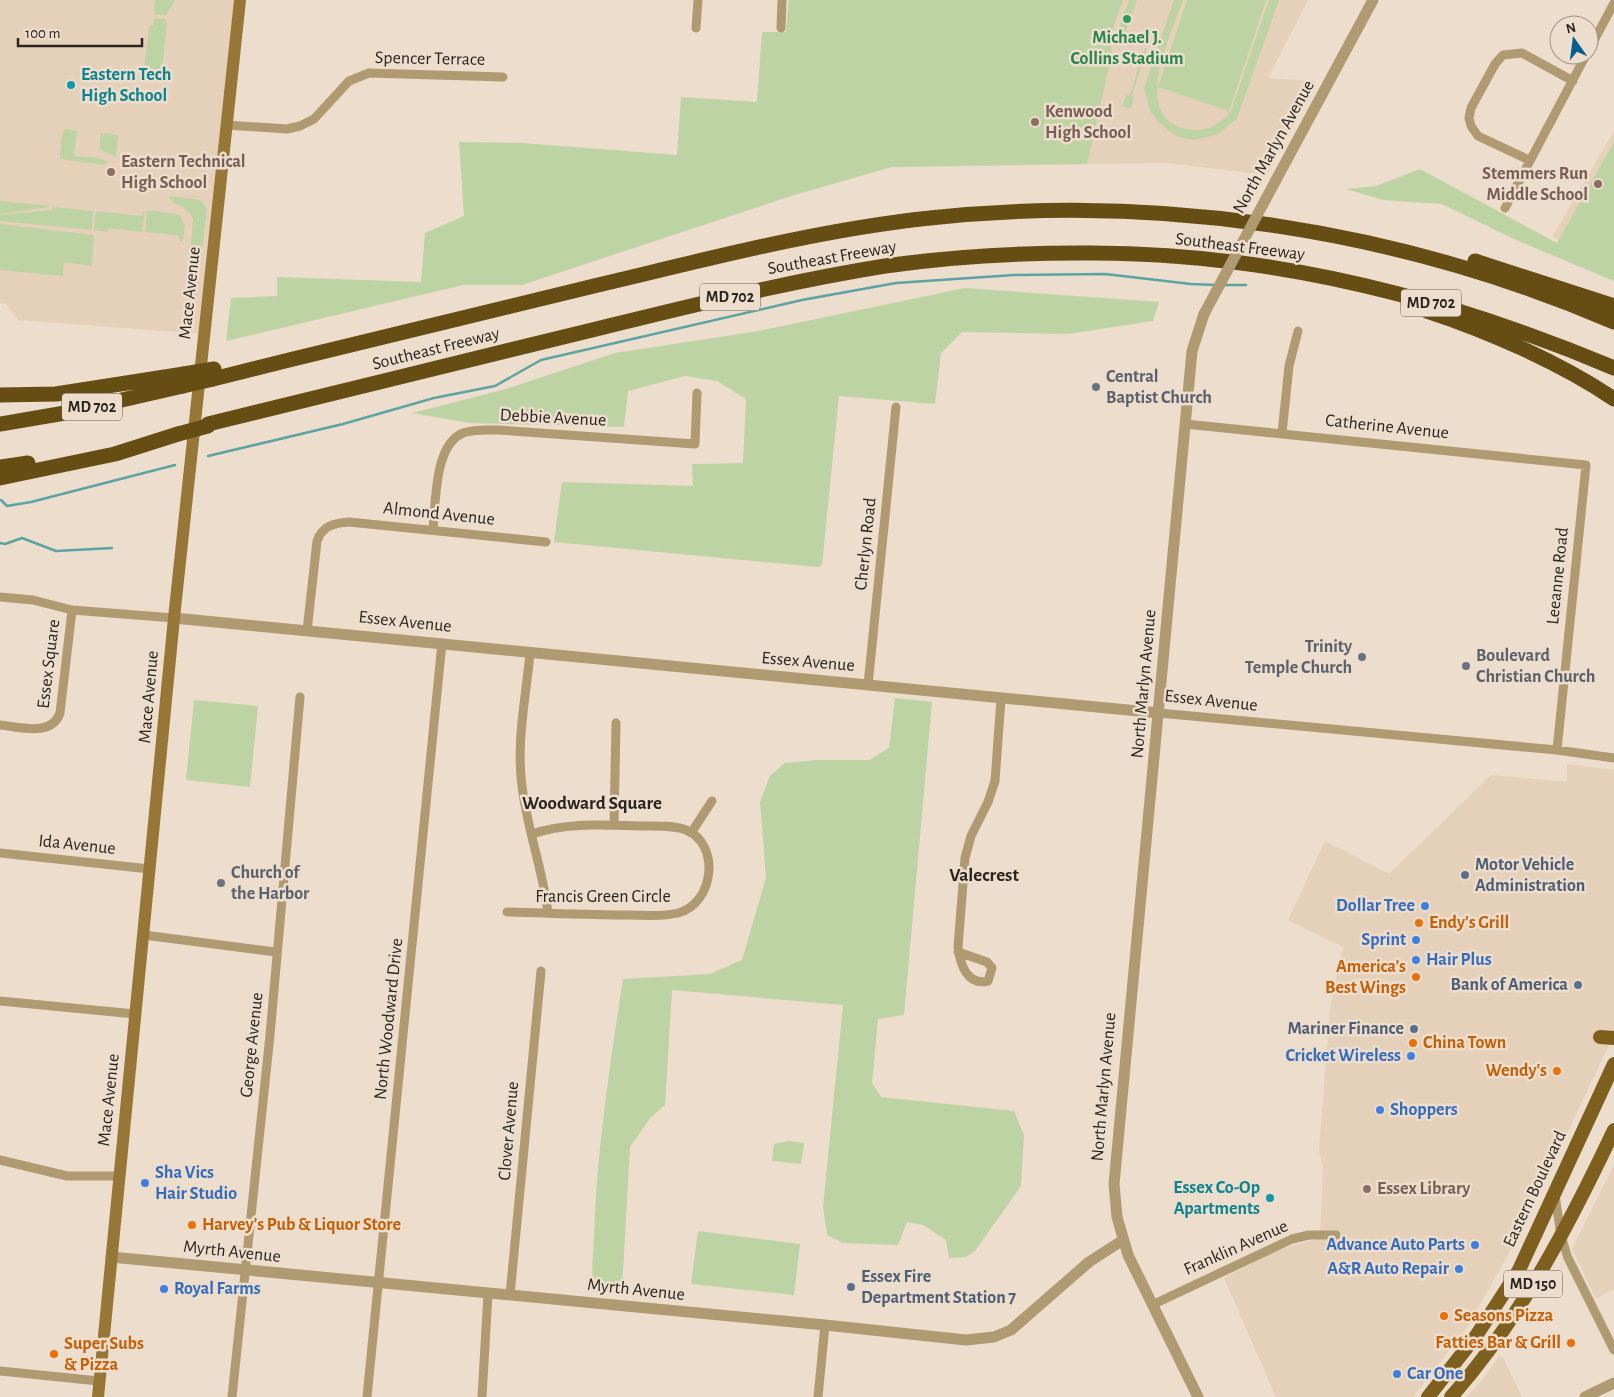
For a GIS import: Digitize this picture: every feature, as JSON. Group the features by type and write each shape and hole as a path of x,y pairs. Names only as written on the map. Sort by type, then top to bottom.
{"highway":[{"name":"Southeast Freeway","path":"184,380 325,351 780,242 885,224 979,214 1082,211 1184,215 1260,223 1374,244 1454,265 1513,283 1614,322"},
{"path":"1260,223 1365,236 1416,245 1515,273 1614,306"},
{"name":"Southeast Freeway","path":"0,467 73,456 178,433 725,298 889,266 983,256 1082,253 1175,257 1241,264 1348,282 1445,306 1521,331 1614,368"},
{"path":"1241,264 1348,286 1442,316 1559,367 1614,399"},
{"path":"0,395 56,394 184,380"},
{"name":"MD 702","path":"0,424 65,413 184,380"},
{"path":"0,478 99,458 178,433"}],"main road":[{"name":"Mace Avenue","path":"98,1397 174,618 240,0"},
{"path":"1600,1037 1614,1038"},
{"name":"Eastern Boulevard","path":"1428,1397 1476,1336 1519,1270 1614,1064"},
{"name":"MD 150","path":"1451,1397 1484,1360 1526,1296 1561,1236 1614,1130"}],"street":[{"path":"696,28 698,0"},
{"path":"781,28 782,0"},
{"name":"North Marlyn Avenue","path":"1198,1397 1128,1255 1114,1199 1114,1168 1159,713 1192,350 1204,314 1373,0"},
{"path":"1599,31 1614,3"},
{"path":"1529,160 1478,136 1471,126 1469,118 1471,108 1494,64 1503,55 1522,53 1572,81"},
{"path":"1505,208 1581,65"},
{"name":"Spencer Terrace","path":"226,125 287,129 300,126 314,119 349,81 369,73 503,77"},
{"path":"1282,433 1289,366 1298,330"},
{"name":"Debbie Avenue","path":"433,529 442,459 448,444 461,434 475,430 498,430 695,444 697,393"},
{"name":"Cherlyn Road","path":"868,685 896,407"},
{"name":"Catherine Avenue","path":"1185,424 1586,465"},
{"name":"Leeanne Road","path":"1557,750 1586,465"},
{"name":"Almond Avenue","path":"307,631 317,541 328,526 349,522 433,529 546,542"},
{"name":"Essex Avenue","path":"0,597 33,600 72,610 442,643 1001,699 1557,750 1614,758"},
{"name":"Essex Square","path":"0,725 40,729 51,727 56,723 60,713 72,610"},
{"name":"North Woodward Drive","path":"367,1397 442,643"},
{"path":"530,653 520,764 524,802 543,878 548,913"},
{"name":"George Avenue","path":"232,1397 270,1035 300,697"},
{"path":"958,952 965,858 971,836 988,802 996,780 1001,699"},
{"path":"614,825 616,723"},
{"path":"532,834 571,825 675,828 691,833 712,801"},
{"name":"Francis Green Circle","path":"507,912 659,916 687,910 698,900 710,874 704,849 691,833"},
{"name":"Ida Avenue","path":"0,853 150,868"},
{"path":"144,935 276,952"},
{"name":"Clover Avenue","path":"510,1295 541,971"},
{"path":"0,1001 135,1014"},
{"path":"0,1160 67,1176 119,1176"},
{"path":"1554,1192 1561,1236 1568,1258 1614,1350"},
{"name":"Franklin Avenue","path":"1152,1305 1292,1239 1309,1235 1336,1235"},
{"name":"Myrth Avenue","path":"111,1257 966,1340 994,1337 1005,1333 1023,1322 1089,1262 1123,1240"},
{"path":"482,1397 488,1294"},
{"path":"818,1397 825,1325"},
{"path":"0,1372 99,1381"},
{"path":"1585,1397 1614,1382"}],"shaded area":[{"name":"Eastern Technical High School","path":"0,0 240,0 203,334 18,320 6,304 0,303"},
{"name":"Kenwood High School","path":"789,0 1308,0 1268,78 1315,81 1267,175 1168,163 892,167 786,33"},
{"name":"Stemmers Run Middle School","path":"1614,131 1614,262 1552,237"},
{"path":"1567,764 1614,770 1614,1034 1519,1235 1468,1326 1413,1397 1276,1397 1224,1278 1278,1250 1320,1238 1323,1165 1319,1151 1330,1010 1343,947 1288,920 1325,841 1389,874 1491,775 1567,782"},
{"path":"1614,1165 1614,1289 1596,1299 1572,1249"},
{"path":"1499,1356 1503,1358 1522,1397 1466,1397 1485,1377"}],"green space":[{"path":"155,0 175,0 166,15 154,14"},
{"path":"789,0 1123,0 1110,36 1112,54 1087,164 892,167 791,196 522,285 463,285 226,341 231,298 277,296 277,277 421,282 425,233 464,216 459,142 522,143 677,155 681,97 757,102 762,32 786,32"},
{"name":"Michael J. Collins Stadium","path":"1129,0 1137,0 1123,39 1116,37"},
{"path":"1174,0 1183,0 1164,54 1157,95 1161,112 1172,124 1198,130 1214,125 1231,111 1269,0 1279,0 1237,118 1219,134 1195,140 1176,136 1159,123 1150,111 1144,88"},
{"path":"1187,0 1266,0 1229,111 1158,87"},
{"path":"154,18 165,19 167,22 161,79 155,82 146,80 143,77 149,27 153,25"},
{"path":"1145,48 1147,49 1132,95 1134,99 1130,109 1122,106 1126,96 1130,94"},
{"path":"65,129 77,131 74,156 98,158 108,162 105,165 60,159 62,134"},
{"path":"101,133 118,135 116,157 99,149"},
{"path":"1614,142 1614,281 1516,240 1442,204 1383,200 1346,189 1376,186 1420,169 1557,243"},
{"path":"169,197 200,200 207,208 197,295 187,295 193,219 188,211 174,203"},
{"path":"0,201 50,206 50,207 0,214"},
{"path":"53,207 93,211 92,230 0,221 0,215 52,210"},
{"path":"145,210 142,232 108,228 107,232 94,230 96,211 141,216"},
{"path":"147,210 180,215 185,225 183,241 180,242 178,235 145,232"},
{"path":"0,224 94,235 92,266 64,262 63,276 0,270"},
{"path":"965,288 1159,302 1153,321 1068,334 962,332 941,353 935,404 839,396 822,565 818,567 554,542 562,482 693,486 692,464 743,463 746,399 717,381 685,376 628,391 624,427 470,423 412,413 506,389 615,353 759,331"},
{"path":"895,698 932,702 904,1015 878,1019 872,1083 881,1097 1014,1111 1024,1135 1021,1186 975,1251 966,1257 949,1258 946,1240 923,1225 907,1222 898,1245 843,1243 827,1235 823,1207 843,1005 672,990 665,1105 651,1117 630,1147 622,1288 596,1288 592,1262 598,1171 623,979 710,974 742,960 766,878 760,802 770,776 785,763 817,760 869,760 889,748"},
{"path":"194,700 258,706 250,787 186,780"},
{"path":"788,1141 804,1143 801,1164 772,1161 774,1144"},
{"path":"698,1231 800,1244 794,1295 691,1284"}],"waterway":[{"path":"208,456 343,424 434,398 495,386 541,360 802,300 896,283 1014,275 1105,274 1215,285"},
{"path":"1223,285 1246,285"},
{"path":"1,500 7,506 31,502 175,465"},
{"path":"0,543 5,544 22,538 56,551 112,548"}],"place":[{"name":"Michael J. Collins Stadium","path":"1127,19"},
{"name":"Eastern Tech High School","path":"71,85"},
{"name":"Kenwood High School","path":"1035,122"},
{"name":"Eastern Technical High School","path":"111,172"},
{"name":"Stemmers Run Middle School","path":"1598,184"},
{"name":"Central Baptist Church","path":"1096,387"},
{"name":"Trinity Temple Church","path":"1362,657"},
{"name":"Boulevard Christian Church","path":"1466,666"},
{"name":"Motor Vehicle Administration","path":"1465,875"},
{"name":"Church of the Harbor","path":"221,883"},
{"name":"Dollar Tree","path":"1425,906"},
{"name":"Endy’s Grill","path":"1419,923"},
{"name":"Sprint","path":"1416,940"},
{"name":"Hair Plus","path":"1416,960"},
{"name":"America’s Best Wings","path":"1416,977"},
{"name":"Bank of America","path":"1578,985"},
{"name":"Mariner Finance","path":"1414,1029"},
{"name":"China Town","path":"1413,1043"},
{"name":"Cricket Wireless","path":"1411,1056"},
{"name":"Wendy's","path":"1557,1071"},
{"name":"Shoppers","path":"1380,1110"},
{"name":"Sha Vics Hair Studio","path":"145,1183"},
{"name":"Essex Library","path":"1367,1189"},
{"name":"Essex Co-Op Apartments","path":"1270,1198"},
{"name":"Harvey’s Pub & Liquor Store","path":"192,1225"},
{"name":"Advance Auto Parts","path":"1475,1245"},
{"name":"A&R Auto Repair","path":"1459,1269"},
{"name":"Essex Fire Department Station 7","path":"851,1287"},
{"name":"Royal Farms","path":"164,1289"},
{"name":"Seasons Pizza","path":"1444,1316"},
{"name":"Fatties Bar & Grill","path":"1571,1343"},
{"name":"Super Subs & Pizza","path":"54,1354"},
{"name":"Car One","path":"1397,1374"}],"district":[{"name":"Woodward Square","path":"592,803"},
{"name":"Valecrest","path":"984,875"}]}
